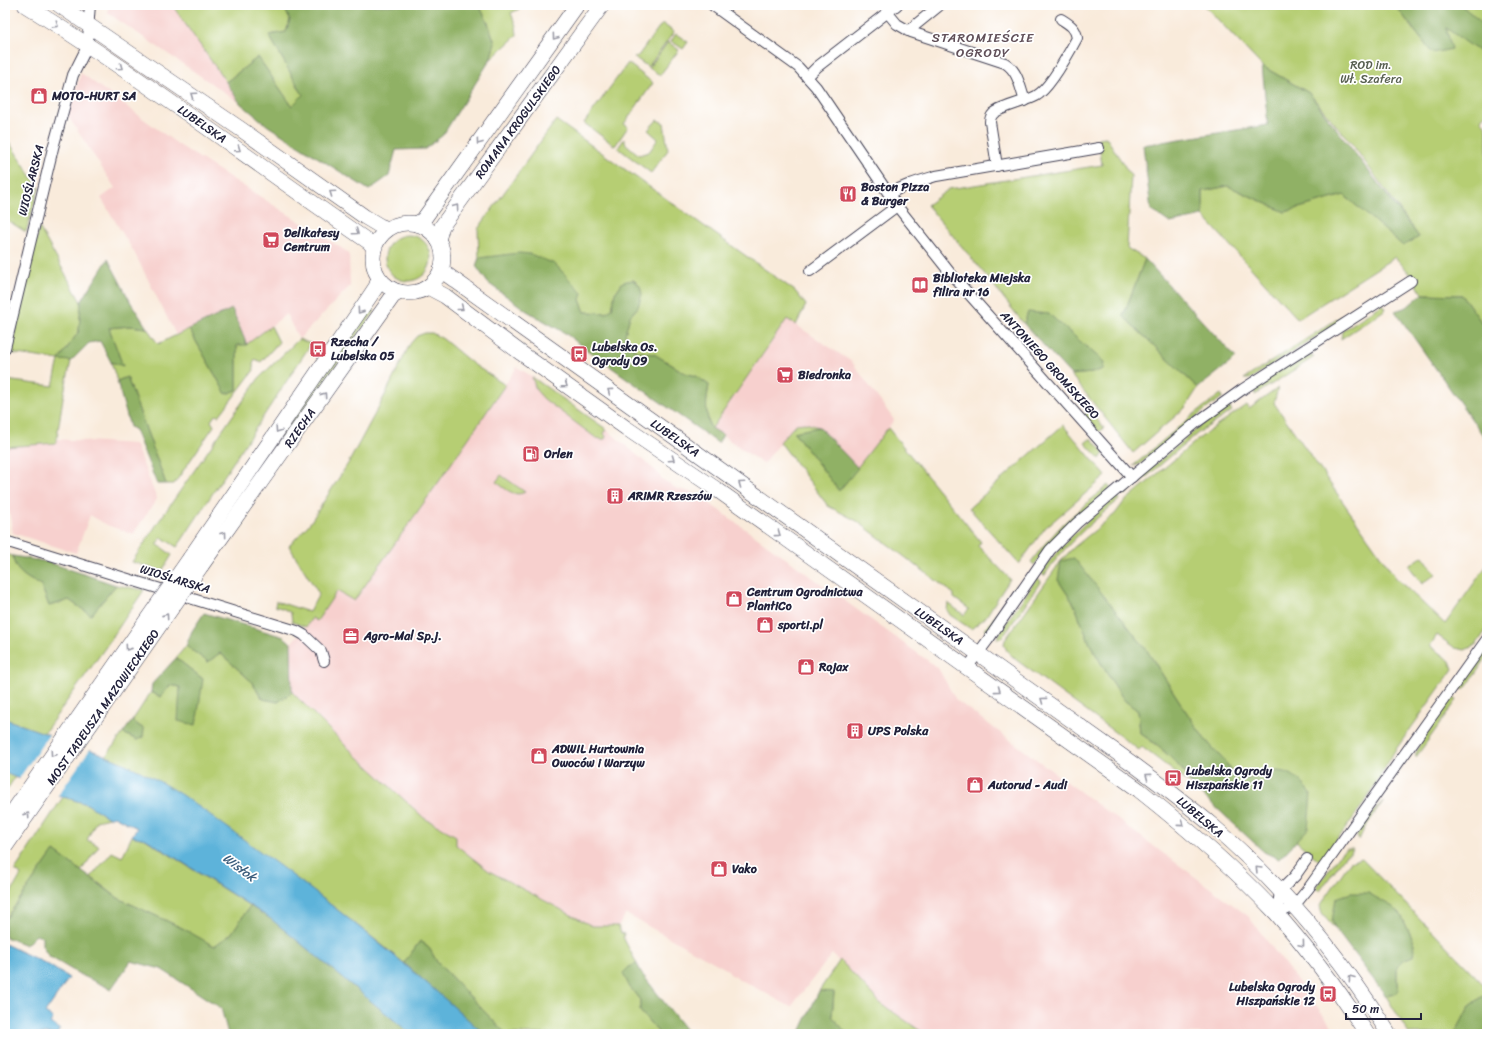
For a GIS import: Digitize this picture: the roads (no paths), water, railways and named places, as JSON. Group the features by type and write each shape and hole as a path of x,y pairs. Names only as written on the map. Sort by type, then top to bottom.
{"main road":[{"name":"LUBELSKA","path":"25,5 88,45 167,99 369,242 374,248"},
{"name":"LUBELSKA","path":"59,5 88,23 365,217 388,229"},
{"name":"ROMANA KROGULSKIEGO","path":"416,224 423,220 578,5"},
{"name":"ROMANA KROGULSKIEGO","path":"438,240 442,226 602,5"},
{"path":"401,224 416,224 427,229 438,240 442,256 441,269 435,280 428,286 412,293 400,292 388,287 379,278 374,267 374,248 381,236 388,229 401,224"},
{"name":"LUBELSKA","path":"441,269 1129,762 1213,826 1256,866 1294,906 1364,995 1389,1034"},
{"name":"RZECHA","path":"196,562 376,287 379,278"},
{"name":"LUBELSKA","path":"428,286 445,296 521,353 626,428 719,491 1139,790 1194,834 1234,870 1277,914 1332,981 1367,1034"},
{"name":"RZECHA","path":"196,562 393,296 400,292"},
{"name":"MOST TADEUSZA MAZOWIECKIEGO","path":"5,823 196,562"},
{"name":"MOST TADEUSZA MAZOWIECKIEGO","path":"5,847 196,562"},
{"path":"1119,776 1120,766 1123,763 1129,762"}],"street":[{"path":"88,45 90,5"},
{"name":"ANTONIEGO GROMSKIEGO","path":"712,5 792,62 816,87 897,206 951,274 1132,477"},
{"path":"807,77 817,67 897,5"},
{"path":"908,31 940,5"},
{"path":"887,12 897,24 908,31 1005,63 1011,67 1015,73 1025,101"},
{"path":"997,166 990,118 993,113 1000,109 1037,96 1046,88 1076,38 1074,28 1061,19"},
{"name":"WIOŚLARSKA","path":"5,348 52,148 73,75 88,45"},
{"path":"889,194 901,187 936,176 1099,148"},
{"path":"810,271 897,206"},
{"path":"967,668 1050,550 1077,523 1197,422 1244,389 1411,281"},
{"name":"WIOŚLARSKA","path":"5,541 297,631 304,635 322,651 324,661"},
{"path":"1277,914 1294,906 1308,889 1487,640"},
{"path":"1277,914 1280,891 1295,876 1307,860"}],"water":[{"name":"Wisłok","path":"5,719 82,746 139,770 182,795 343,914 429,985 484,1034 411,1034 271,919 146,839 132,836 137,828 114,816 109,818 87,804 54,794 5,773"},
{"path":"5,944 47,964 69,978 45,1013 53,1018 50,1023 60,1029 57,1034 5,1034"}],"place":[{"name":"MOTO-HURT SA","path":"39,96"},
{"name":"Boston Pizza & Burger","path":"848,194"},
{"name":"Delikatesy Centrum","path":"271,240"},
{"name":"Biblioteka Miejska filira nr 16","path":"920,285"},
{"name":"Rzecha / Lubelska 05","path":"318,349"},
{"name":"Lubelska Os. Ogrody 09","path":"579,354"},
{"name":"Biedronka","path":"785,375"},
{"name":"Orlen","path":"531,454"},
{"name":"ARiMR Rzeszów","path":"615,496"},
{"name":"Centrum Ogrodnictwa PlantiCo","path":"734,599"},
{"name":"sporti.pl","path":"765,625"},
{"name":"Agro-Mal Sp.j.","path":"351,636"},
{"name":"Rojax","path":"806,667"},
{"name":"UPS Polska","path":"855,731"},
{"name":"ADWIL Hurtownia Owoców i Warzyw","path":"539,756"},
{"name":"Lubelska Ogrody Hiszpańskie 11","path":"1173,778"},
{"name":"Autorud - Audi","path":"975,785"},
{"name":"Vako","path":"719,869"},
{"name":"Lubelska Ogrody Hiszpańskie 12","path":"1328,994"}],"district":[{"name":"STAROMIEŚCIE OGRODY","path":"983,44"}],"park label":[{"name":"ROD im. Wł. Szafera","path":"1371,72"}]}
